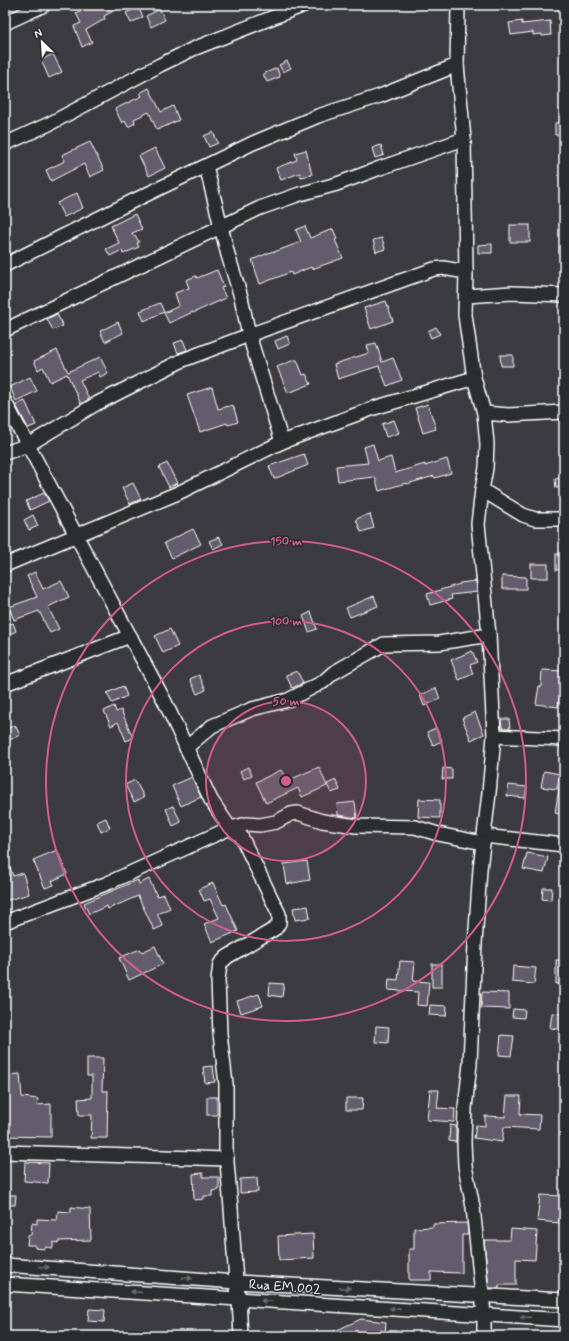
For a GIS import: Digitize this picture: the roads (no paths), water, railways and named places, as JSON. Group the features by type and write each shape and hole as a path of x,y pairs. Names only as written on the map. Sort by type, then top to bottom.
{"street":[{"path":"5,23 44,5"},
{"path":"5,144 49,124 160,65 303,5"},
{"path":"458,5 457,65 464,139 466,272 465,315 474,378 484,414 487,444 487,462 478,524 489,635 494,736 476,922 470,1064 465,1108 464,1142 465,1166 473,1206 484,1314 484,1336"},
{"path":"5,265 253,143 318,116 380,96 457,65"},
{"path":"5,330 260,208 300,194 337,184 464,139"},
{"path":"206,166 241,297 249,335 282,442"},
{"path":"5,453 28,445 96,404 183,360 434,269 443,268 466,272"},
{"path":"466,296 512,293 564,295"},
{"path":"5,565 178,493 282,442 374,408 474,378"},
{"path":"5,402 164,700 211,800 230,828 241,836 279,914 280,923 276,928 227,957 220,964 218,980 220,1034 226,1084 227,1159 241,1336"},
{"path":"484,414 564,412"},
{"path":"482,490 523,515 536,518 564,519"},
{"path":"186,748 212,726 232,716 252,709 288,700 322,682 333,673 384,644 439,643 489,635"},
{"path":"5,684 130,636"},
{"path":"494,736 564,739"},
{"path":"5,922 108,883 230,828 247,824 260,825 276,822 291,814 298,813 322,821 356,826 415,828 438,834 564,845"},
{"path":"5,1152 227,1159"},
{"name":"Rua EM.002","path":"5,1264 236,1282 564,1300"},
{"name":"Rua EM.002","path":"5,1284 564,1320"}]}
